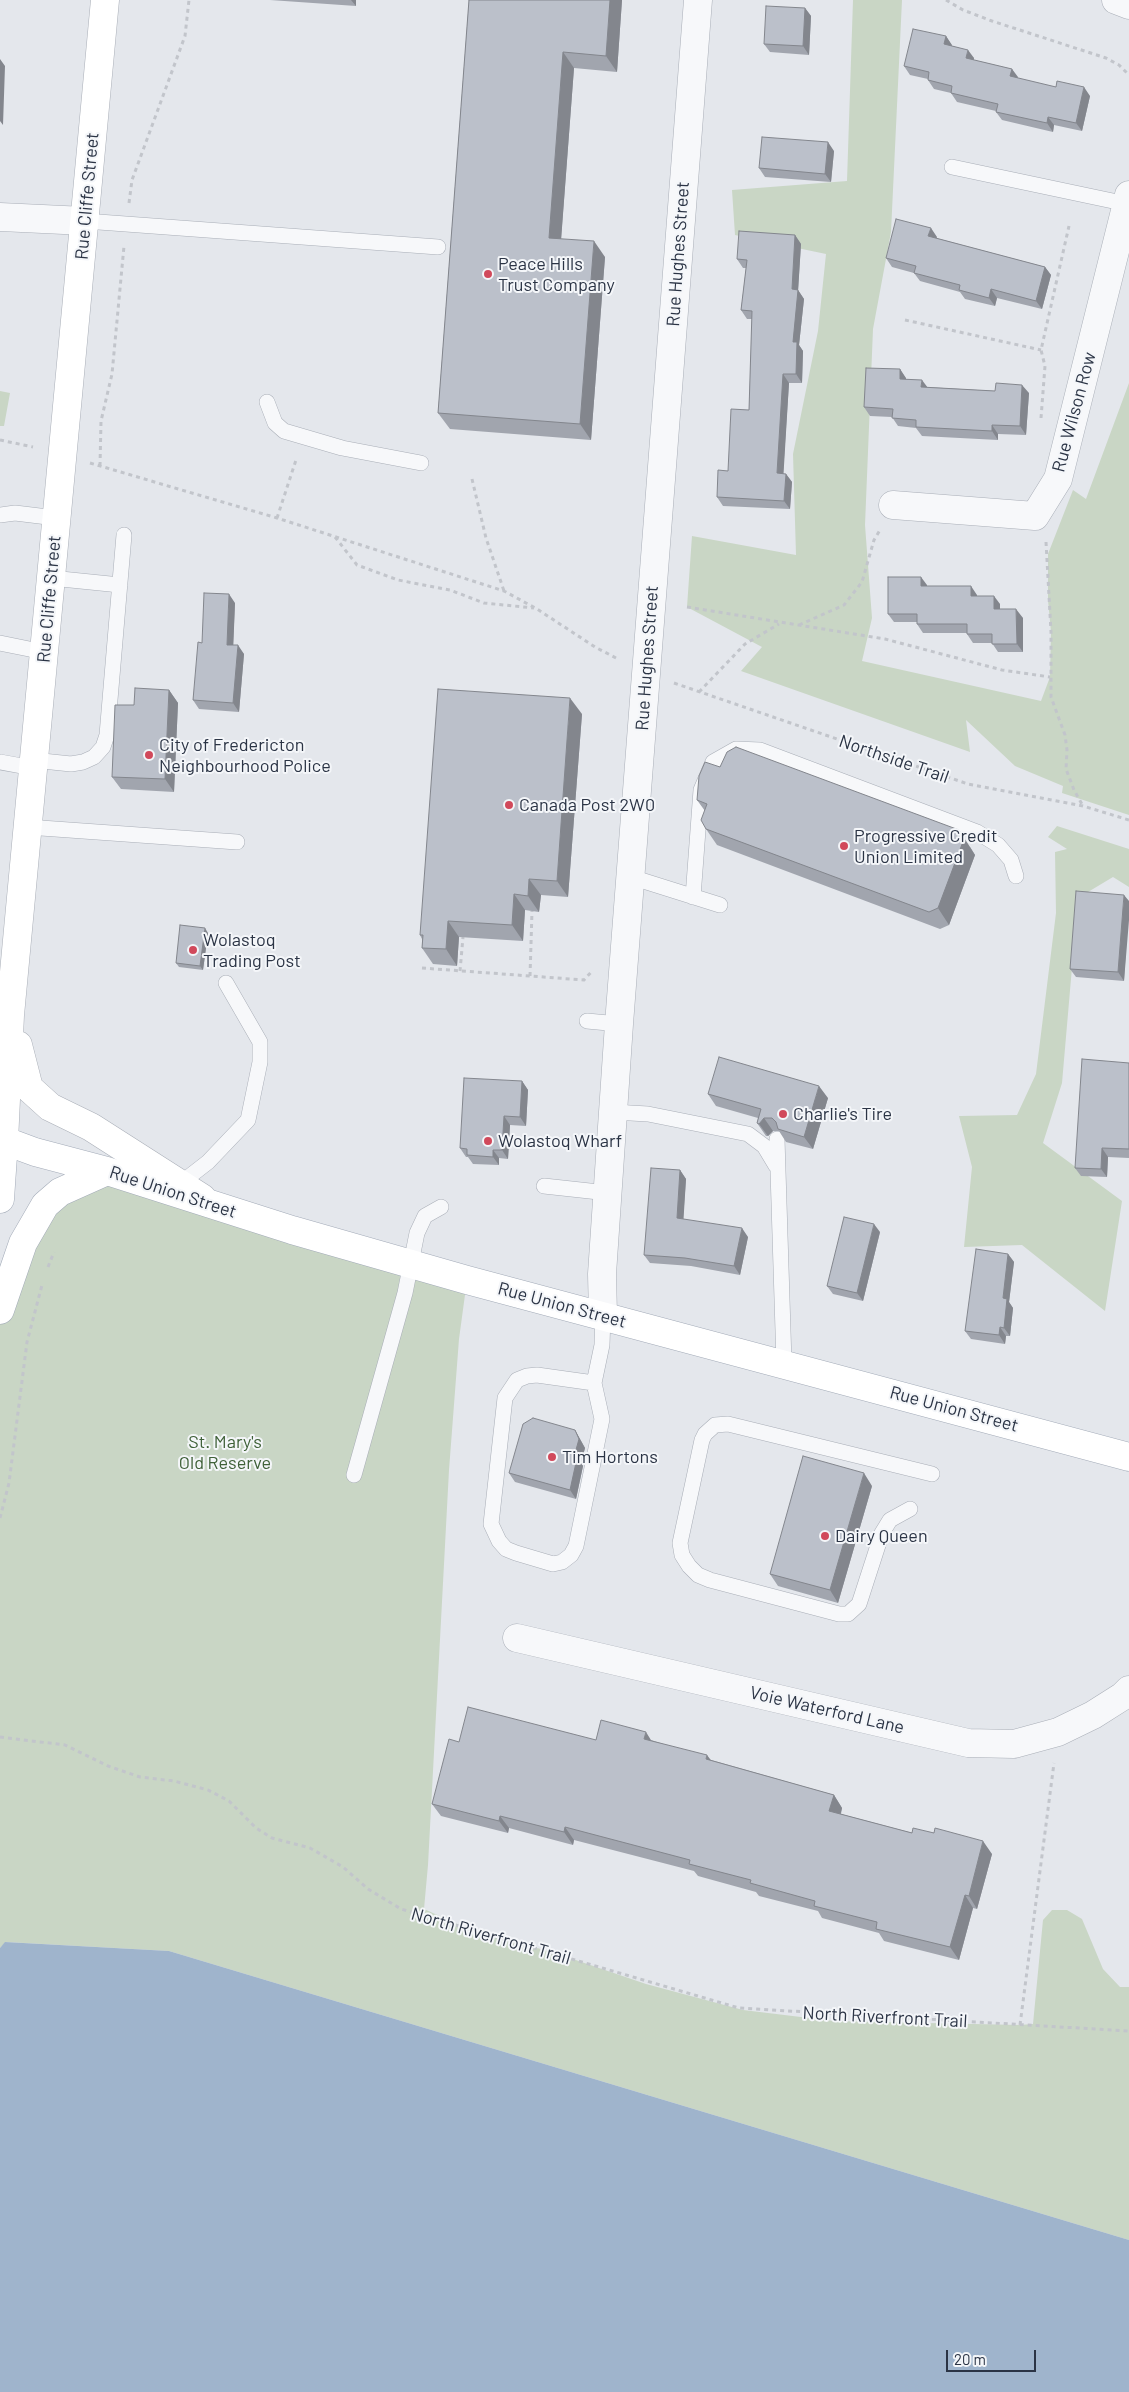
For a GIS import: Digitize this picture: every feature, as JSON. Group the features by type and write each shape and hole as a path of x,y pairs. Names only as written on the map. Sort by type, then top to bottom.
{"main road":[{"name":"Rue Cliffe Street","path":"0,1199 5,1025 28,828 104,0"},
{"path":"5,1025 29,1088 50,1107 91,1127 209,1203"},
{"name":"Rue Union Street","path":"2,1140 34,1152 107,1171 292,1230 1129,1457"},
{"path":"0,1310 23,1243 45,1205 60,1192 107,1171"}],"street":[{"name":"Rue Hughes Street","path":"603,1315 602,1274 619,1024 698,0"},
{"path":"1116,0 1129,5"},
{"name":"Rue Wilson Row","path":"893,505 1035,516 1058,479 1127,213"},
{"path":"0,217 85,221"},
{"name":"Voie Waterford Lane","path":"517,1638 968,1743 1014,1744 1058,1732 1093,1715 1123,1696 1129,1690"}],"lane":[{"path":"952,167 1127,213"},
{"path":"85,221 438,247"},
{"path":"267,402 275,423 284,431 342,448 421,464"},
{"path":"0,515 16,513 56,518"},
{"path":"0,762 70,764 94,757 102,747 107,735 124,535"},
{"path":"50,578 120,585"},
{"path":"0,643 44,652"},
{"path":"693,896 701,790 713,762 736,749 760,750 978,832 998,845 1011,860 1016,876"},
{"path":"28,828 237,842"},
{"path":"631,877 720,905"},
{"path":"181,1184 208,1162 248,1120 260,1062 260,1042 226,983"},
{"path":"587,1021 619,1024"},
{"path":"613,1112 648,1114 748,1134 764,1146 776,1166"},
{"path":"777,1139 776,1166 784,1364"},
{"path":"544,1186 608,1193"},
{"path":"354,1475 405,1293 417,1232 425,1216 441,1208"},
{"path":"594,1383 537,1375 527,1376 517,1380 505,1398 491,1524 499,1541 506,1549 553,1564 562,1562 571,1555 576,1546 602,1419 594,1383 602,1345 603,1315"},
{"path":"910,1509 890,1520 882,1533 859,1604 848,1614 839,1614 710,1580 698,1575 682,1555 680,1543 702,1440 704,1434 715,1425 728,1424 932,1474"}],"path":[{"path":"946,0 963,10 992,22 1106,58 1119,65 1129,75"},
{"path":"905,320 1040,350"},
{"path":"0,440 39,449"},
{"path":"277,518 296,460"},
{"path":"87,462 277,518 504,591 537,609 595,647 626,663"},
{"path":"472,479 486,538 504,591"},
{"path":"797,626 844,605 862,582 874,540 893,505"},
{"path":"334,537 357,564 398,580 450,590 484,603 537,609"},
{"path":"687,607 885,639 1002,670 1050,677"},
{"path":"699,692 745,644 779,623"},
{"name":"Northside Trail","path":"672,683 968,784 1083,806 1129,820"},
{"path":"530,976 532,911"},
{"path":"460,971 463,936"},
{"path":"422,968 584,980 596,967"},
{"path":"46,1272 56,1245"},
{"path":"0,1518 9,1483 27,1342 43,1280"},
{"path":"1020,2025 1058,1732"},
{"name":"North Riverfront Trail","path":"0,1737 65,1746 108,1766 140,1777 174,1781 208,1790 229,1801 256,1828 272,1838 310,1848 343,1867 368,1889 401,1909 739,2008 1129,2031"}],"green space":[{"path":"853,0 902,0 891,232 873,329 865,525 872,618 862,661 1041,701 1050,677 1051,632 1048,600 1048,554 1073,490 1086,499 1129,383 1129,815 1062,793 1063,786 1015,766 966,720 970,752 741,671 762,647 687,607 692,536 796,555 793,454 818,331 826,254 735,235 732,190 847,181"},
{"path":"0,391 10,393 4,426 0,426"},
{"path":"1057,826 1129,849 1129,887 1113,877 1078,898 1062,1083 1043,1143 1122,1201 1105,1311 1022,1245 964,1247 972,1167 959,1116 1017,1115 1036,1074 1056,913 1055,852 1067,849 1048,837"},
{"name":"St. Mary's Old Reserve","path":"107,1171 467,1280 459,1339 449,1470 424,1909 464,1927 558,1954 646,1984 743,2010 834,2021 1020,2025 1033,2024 1043,1920 1052,1910 1067,1910 1082,1919 1103,1969 1120,1987 1129,1987 1129,2240 169,1951 6,1942 0,1948 0,1310 45,1205"}],"water":[{"path":"5,1942 169,1951 1129,2240 1129,2392 0,2392 0,1948"}],"building":[{"path":"469,0 610,0 606,56 563,52 549,238 594,241 580,424 438,413"},
{"path":"766,6 805,8 803,46 764,44"},
{"path":"913,29 946,36 944,44 968,50 966,58 1012,69 1010,76 1056,87 1057,81 1084,87 1076,123 1048,117 1047,123 996,112 998,104 951,93 952,86 928,80 929,72 904,66"},
{"path":"762,137 828,142 825,174 759,168"},
{"path":"896,219 931,228 928,236 1045,267 1036,301 991,289 989,298 959,290 960,285 914,273 916,266 886,258"},
{"path":"739,231 795,235 792,289 798,290 793,342 797,342 796,374 783,374 777,473 786,474 784,501 717,497 718,470 728,471 731,409 749,410 752,311 741,310 747,260 737,259"},
{"path":"866,368 900,369 900,379 922,380 921,387 995,391 996,383 1022,385 1020,426 992,425 992,431 916,427 916,420 892,418 893,409 864,407"},
{"path":"888,577 921,577 921,586 971,586 971,596 994,596 994,609 1016,609 1017,644 992,644 992,634 967,634 967,624 917,624 917,614 888,614"},
{"path":"204,593 229,594 227,645 238,645 233,703 193,700 198,642 202,643"},
{"name":"City of Fredericton Neighbourhood Police","path":"135,688 169,690 165,779 112,777 115,705 134,705"},
{"name":"Canada Post 2W0","path":"438,689 570,698 557,881 529,879 528,896 514,894 512,925 448,921 446,949 422,948 423,935 420,935"},
{"name":"Progressive Credit Union Limited","path":"736,747 959,830 964,839 938,908 929,912 706,829 701,820 707,804 697,800 699,776 705,762 720,767 727,752"},
{"path":"1076,891 1124,895 1118,972 1070,969"},
{"name":"Wolastoq Trading Post","path":"180,925 205,928 200,966 176,963"},
{"name":"Charlie's Tire","path":"719,1057 819,1086 804,1137 778,1129 776,1122 772,1118 764,1118 759,1124 757,1123 761,1109 708,1094"},
{"path":"1082,1059 1129,1063 1129,1149 1102,1148 1101,1169 1075,1168"},
{"name":"Wolastoq Wharf","path":"464,1078 522,1081 520,1117 504,1116 502,1150 493,1150 493,1157 467,1155 467,1149 460,1148"},
{"path":"651,1168 680,1170 677,1218 742,1228 734,1266 685,1258 644,1255"},
{"path":"844,1217 874,1224 857,1293 827,1286"},
{"path":"976,1249 1008,1254 1003,1298 1007,1299 1004,1328 1000,1327 999,1335 965,1331"},
{"name":"Tim Hortons","path":"533,1418 575,1430 579,1439 574,1457 577,1458 570,1490 509,1473 523,1424"},
{"name":"Dairy Queen","path":"803,1456 864,1473 830,1590 770,1574"},
{"path":"468,1707 596,1740 601,1720 646,1732 644,1739 707,1755 706,1759 834,1795 829,1811 912,1833 913,1828 934,1833 935,1828 983,1841 969,1896 965,1895 950,1947 876,1929 877,1922 814,1906 815,1901 750,1883 751,1880 689,1864 690,1860 565,1827 564,1832 500,1816 499,1821 432,1804 449,1739 459,1742"}],"place":[{"name":"Peace Hills Trust Company","path":"488,274"},
{"name":"City of Fredericton Neighbourhood Police","path":"149,755"},
{"name":"Canada Post 2W0","path":"509,805"},
{"name":"Progressive Credit Union Limited","path":"844,846"},
{"name":"Wolastoq Trading Post","path":"193,950"},
{"name":"Charlie's Tire","path":"783,1114"},
{"name":"Wolastoq Wharf","path":"488,1141"},
{"name":"Tim Hortons","path":"552,1457"},
{"name":"Dairy Queen","path":"825,1536"}]}
